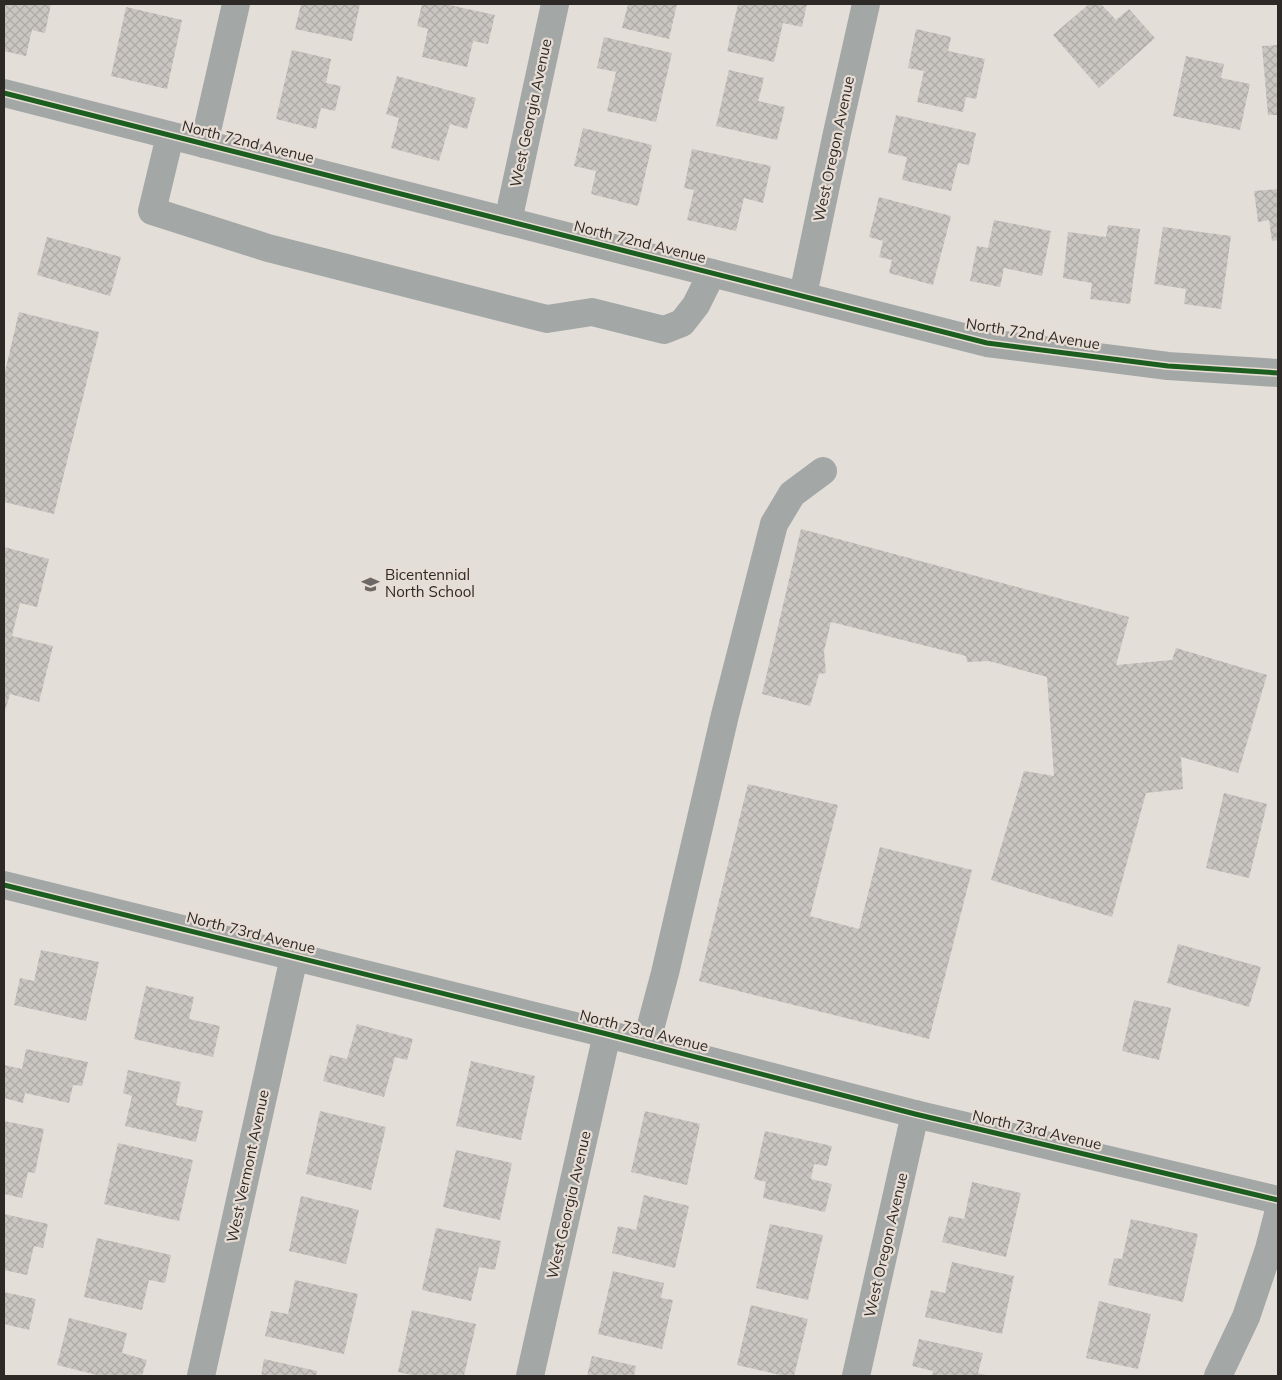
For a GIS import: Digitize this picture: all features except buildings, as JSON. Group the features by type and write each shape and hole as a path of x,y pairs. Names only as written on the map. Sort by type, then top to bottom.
{"street":[{"path":"204,144 236,4"},
{"name":"West Georgia Avenue","path":"508,221 555,4"},
{"name":"West Oregon Avenue","path":"803,296 836,133 866,4"},
{"name":"North 72nd Avenue","path":"4,93 987,343 1168,366 1278,373"},
{"path":"170,136 152,211 268,248 547,319 592,312 664,330 682,323 696,305 712,273"},
{"path":"646,1044 665,973 725,715 774,524 792,494 823,471"},
{"name":"North 73rd Avenue","path":"4,885 607,1034 915,1114 1278,1200"},
{"name":"West Vermont Avenue","path":"201,1376 294,957"},
{"name":"West Georgia Avenue","path":"530,1376 607,1034"},
{"name":"West Oregon Avenue","path":"856,1376 915,1114"},
{"path":"1218,1376 1246,1317 1269,1249 1278,1214"}],"cycle path":[{"path":"4,93 987,343 1168,366 1278,373"},
{"path":"4,885 607,1034 915,1114 1278,1200"}],"place":[{"name":"Bicentennial North School","path":"371,584"}]}
